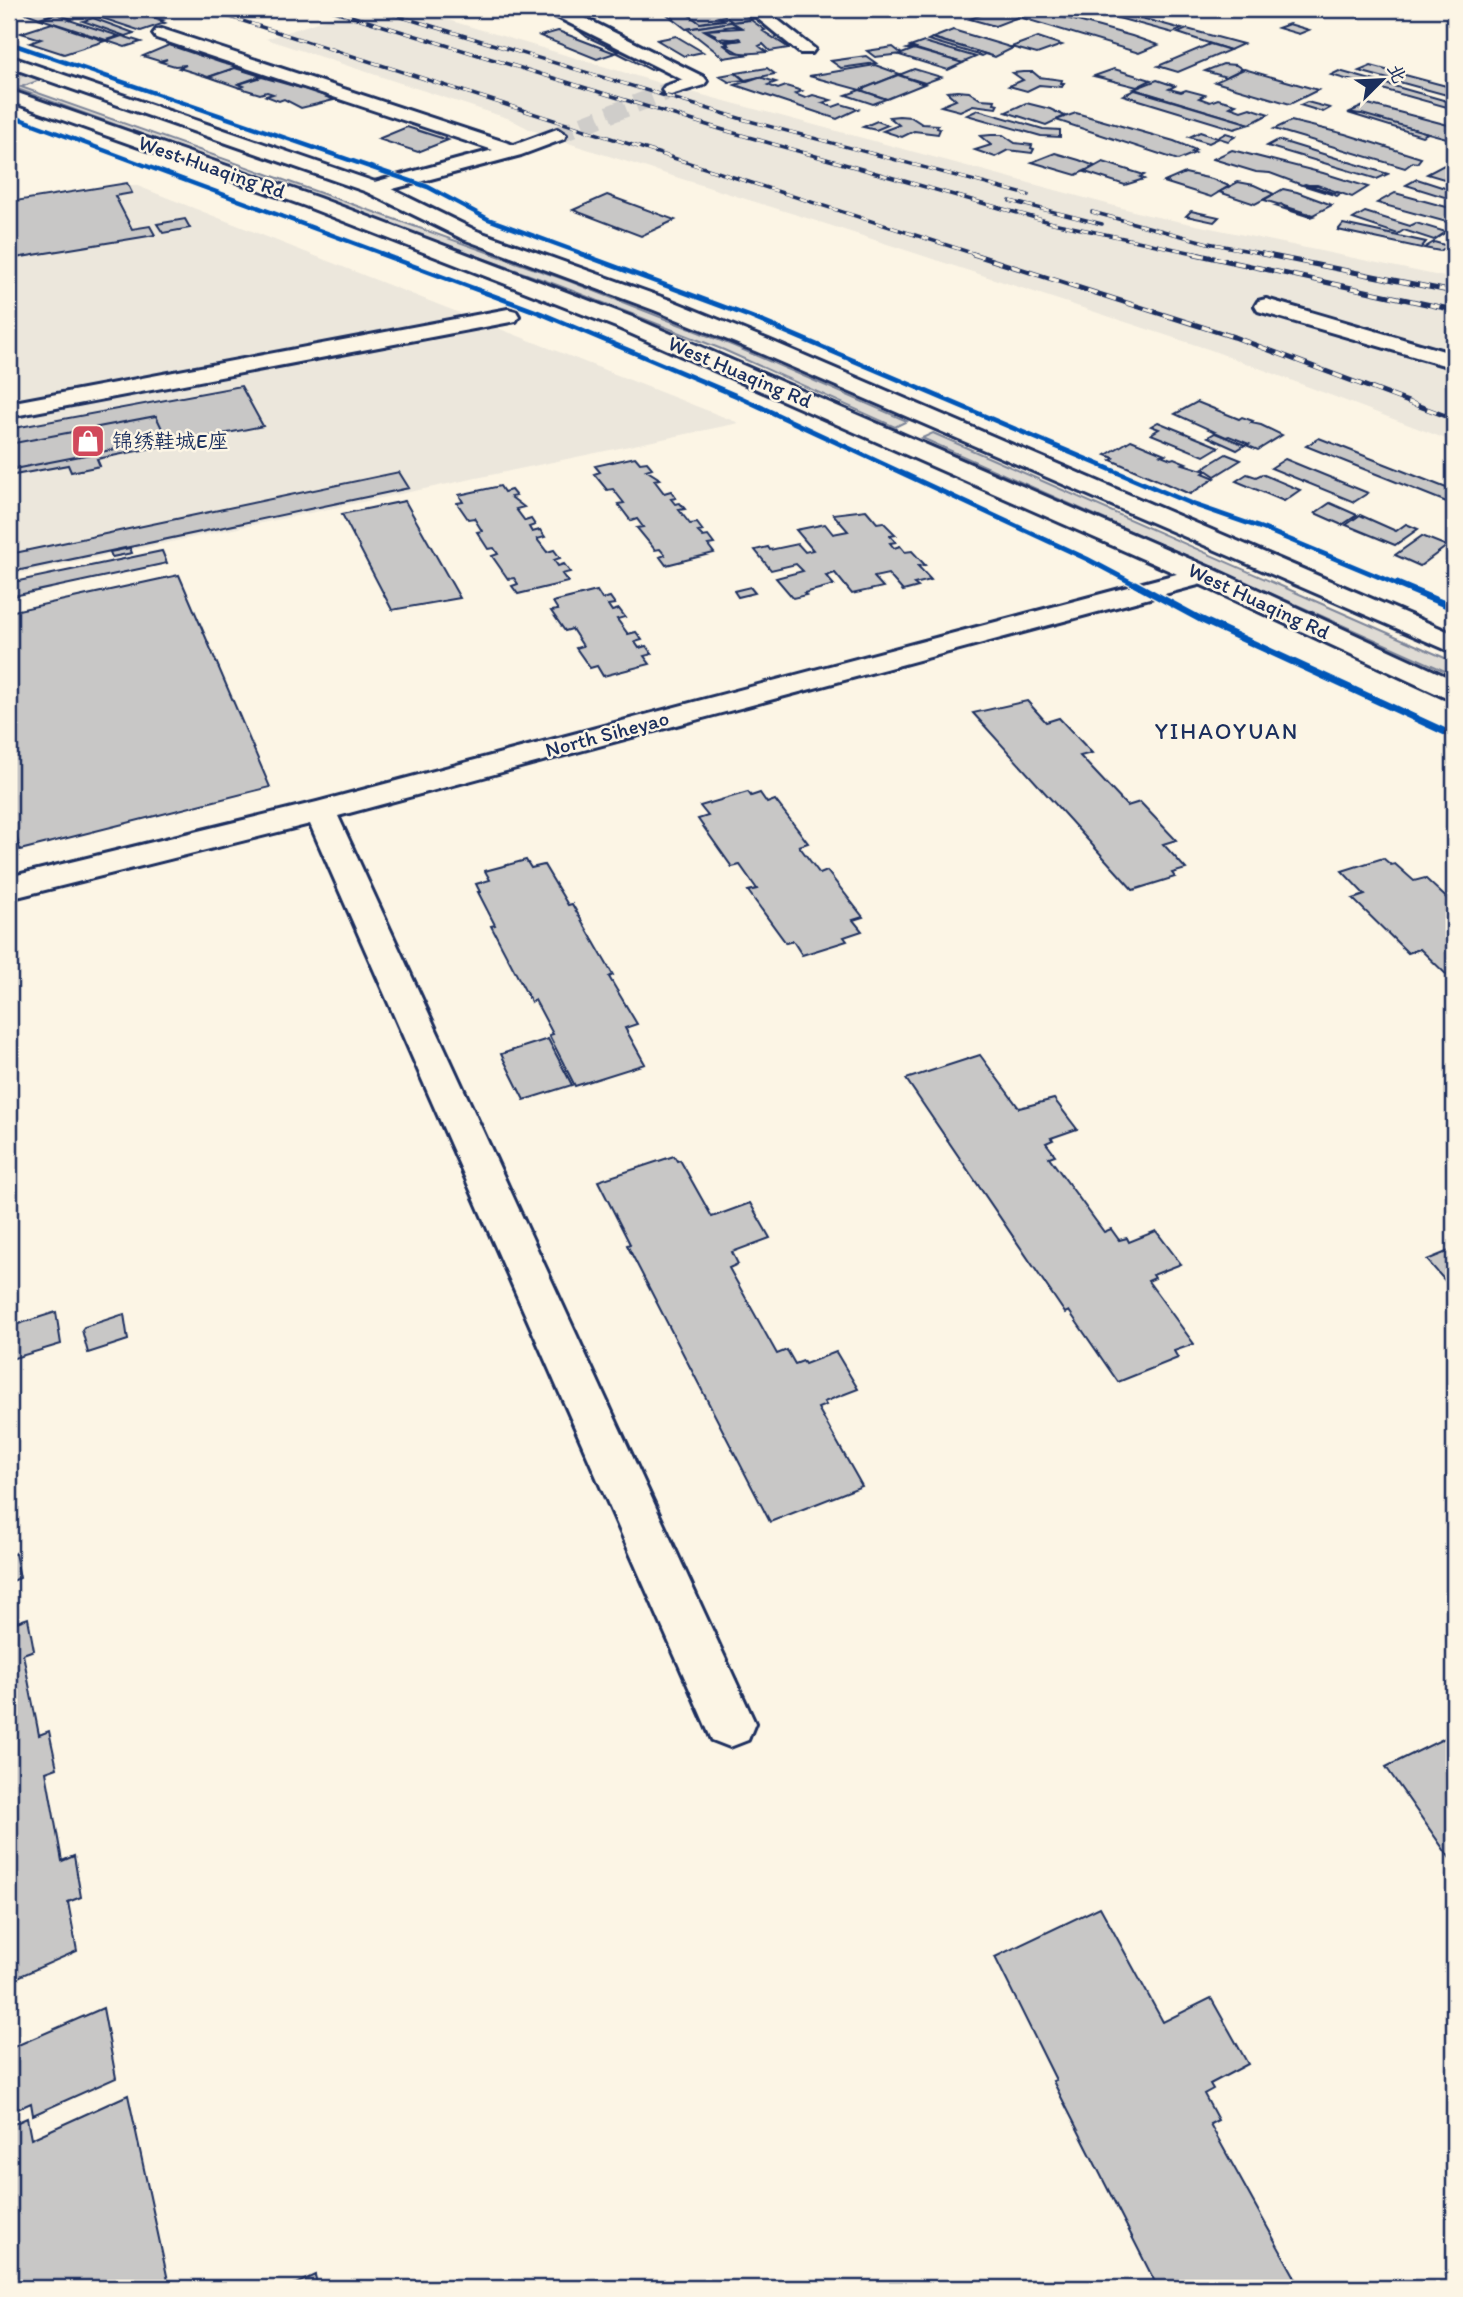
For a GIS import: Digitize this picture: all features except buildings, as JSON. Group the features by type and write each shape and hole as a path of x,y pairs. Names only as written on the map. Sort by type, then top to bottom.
{"main road":[{"path":"555,9 698,81 671,90"},
{"path":"754,9 806,49"},
{"path":"162,34 514,151"},
{"name":"West Huaqing Rd","path":"9,61 374,188 470,235 636,295 763,346 1454,644"},
{"path":"14,88 470,235"},
{"name":"West Huaqing Rd","path":"14,88 624,322 1203,575 1454,691"},
{"path":"374,188 514,151 557,135"},
{"path":"1266,306 1454,360"},
{"path":"9,410 508,316"},
{"name":"North Siheyao","path":"9,888 320,811 1203,575"},
{"path":"320,811 730,1723"}],"shaded area":[{"path":"357,9 411,9 673,87 1148,215 1454,279 1454,442 1211,350 577,146 529,129 510,119 266,39"},
{"path":"9,69 40,80 21,87 569,281 734,346 907,421 895,427 724,350 560,286 9,86"},
{"path":"135,185 739,423 9,576 9,203"},
{"path":"933,433 1454,662 1454,675 922,438"}],"tunnel":[{"path":"9,78 20,82"},
{"path":"557,135 671,90"}],"railway":[{"path":"205,9 978,255"},
{"path":"328,9 720,129 1053,223 1203,255"},
{"path":"375,9 742,119 1028,195"},
{"path":"1010,201 1102,224"},
{"path":"1092,212 1208,243 1271,255"},
{"path":"973,254 1234,337 1454,419"},
{"path":"1195,254 1454,310"},
{"path":"1262,254 1454,292"}],"cycle path":[{"path":"9,43 428,187 488,219 751,317 1192,504 1264,529 1454,608"},
{"path":"9,115 540,313 737,396 1087,559 1200,619 1454,736"}],"place":[{"name":"锦绣鞋城E座","path":"88,441"}],"district":[{"name":"YIHAOYUAN","path":"1227,731"}]}
